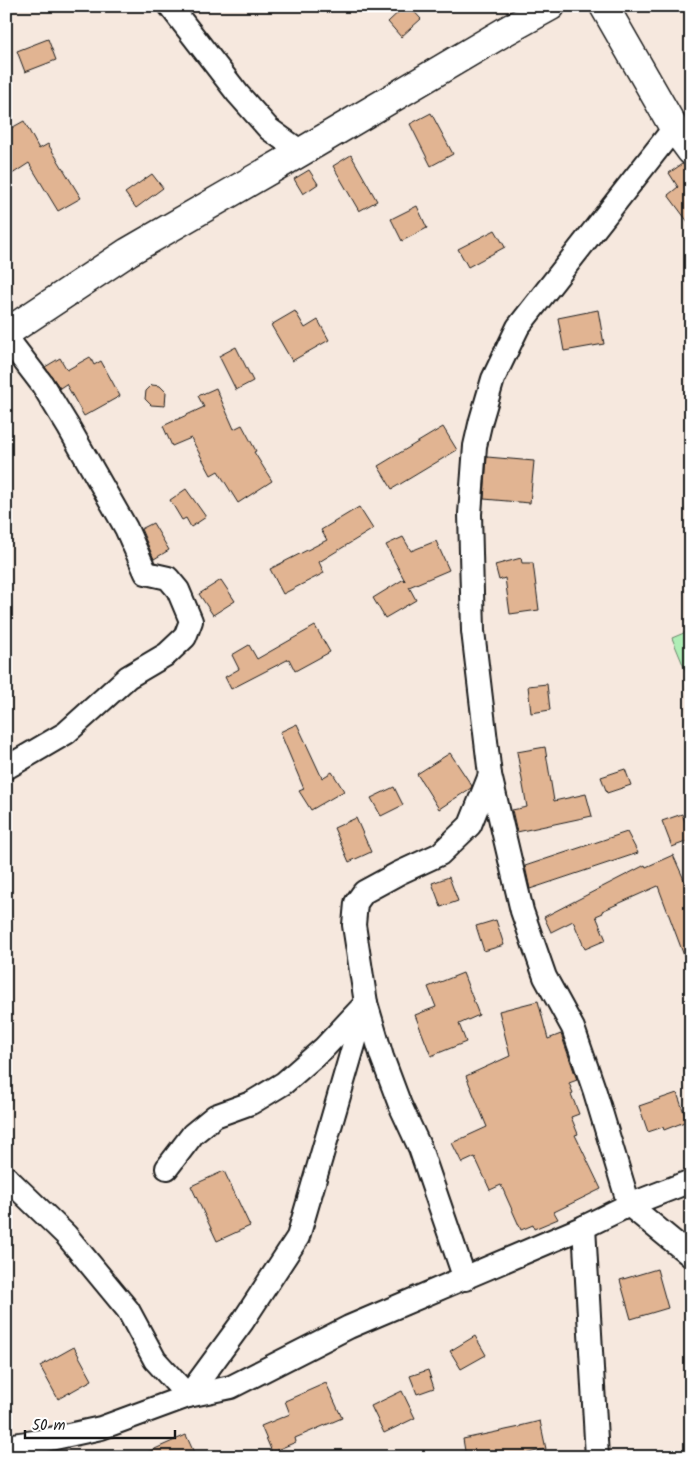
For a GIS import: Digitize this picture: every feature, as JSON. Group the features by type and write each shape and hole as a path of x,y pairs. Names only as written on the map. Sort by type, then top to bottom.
{"street":[{"path":"170,6 238,94 269,130 302,152"},
{"path":"6,768 66,733 128,677 167,654 185,637 190,621 178,590 168,578 146,573 126,528 69,428 42,384 13,346 7,333 128,252 551,6"},
{"path":"580,6 594,9 603,6 674,128 691,151"},
{"path":"674,128 518,327 493,378 481,420 475,446 470,514 473,631 490,775 522,911 545,978 572,1028 595,1092 629,1205 691,1256"},
{"path":"465,1279 420,1148 400,1105 382,1057 366,1003 354,926 356,903 364,892 440,854 470,825 490,775"},
{"path":"167,1168 193,1134 216,1116 251,1103 284,1083 324,1048 366,1003"},
{"path":"188,1396 243,1320 298,1237 366,1003"},
{"path":"6,1177 66,1235 128,1310 155,1360 188,1396"},
{"path":"6,1446 41,1441 101,1428 188,1396 231,1387 349,1327 465,1279 584,1227 629,1205 691,1181"},
{"path":"584,1227 597,1457"}],"green space":[{"path":"691,630 691,684 672,638"}],"building":[{"path":"405,6 409,6 421,19 401,37 388,22"},
{"path":"48,39 56,60 25,72 17,51"},
{"path":"431,113 453,154 431,166 410,124"},
{"path":"24,121 39,149 48,144 81,198 58,211 29,163 6,178 6,131"},
{"path":"351,155 377,201 359,211 333,166"},
{"path":"682,164 691,172 691,226 668,195 678,187 669,173"},
{"path":"309,170 318,184 303,194 294,179"},
{"path":"152,174 163,188 136,208 125,193"},
{"path":"417,206 427,228 402,241 391,219"},
{"path":"495,230 505,247 468,267 458,249"},
{"path":"598,310 604,344 564,351 558,318"},
{"path":"295,311 305,328 318,320 329,340 292,361 271,325"},
{"path":"236,347 253,381 236,390 219,356"},
{"path":"90,357 94,365 101,361 120,396 84,416 66,384 60,388 45,367 60,358 67,370"},
{"path":"152,385 160,386 166,392 165,406 151,405 145,399 146,391"},
{"path":"216,388 234,429 242,425 256,451 254,452 272,481 238,503 218,471 211,475 191,438 172,446 163,426 204,407 198,396"},
{"path":"443,427 457,450 392,489 378,466"},
{"path":"487,457 534,461 530,503 484,499"},
{"path":"186,489 206,517 191,527 186,518 182,520 170,500"},
{"path":"359,507 373,529 319,562 324,573 283,594 270,569 327,540 321,530"},
{"path":"153,523 169,550 154,559 141,529"},
{"path":"403,537 411,551 436,541 449,570 409,587 416,600 385,618 373,598 404,579 386,545"},
{"path":"521,558 522,563 533,563 539,610 510,614 505,578 499,580 495,565"},
{"path":"221,580 235,601 213,615 199,594"},
{"path":"315,626 330,652 295,671 289,659 231,689 225,677 239,669 232,655 249,645 257,659"},
{"path":"547,684 550,710 531,713 528,686"},
{"path":"297,724 322,778 332,772 344,791 311,810 299,791 304,789 280,732"},
{"path":"545,747 554,801 586,794 592,816 517,832 512,810 527,807 517,752"},
{"path":"450,753 472,786 439,809 417,774"},
{"path":"625,769 631,785 607,793 601,777"},
{"path":"394,787 403,805 381,816 371,798"},
{"path":"682,814 691,840 672,847 662,821"},
{"path":"356,818 371,852 349,862 334,828"},
{"path":"627,832 638,853 530,889 525,866"},
{"path":"673,855 691,895 691,969 689,969 658,886 602,911 603,913 596,916 606,940 585,949 573,921 551,932 544,917 645,865 646,867"},
{"path":"449,877 458,901 441,907 432,883"},
{"path":"496,920 504,945 484,951 476,926"},
{"path":"463,973 479,1015 459,1024 466,1042 431,1056 415,1015 436,1007 428,987"},
{"path":"538,1001 548,1039 561,1034 577,1080 569,1083 579,1114 571,1117 578,1134 575,1135 601,1189 554,1212 558,1219 534,1229 533,1225 521,1230 501,1185 490,1190 475,1157 462,1163 452,1143 487,1127 466,1076 510,1056 499,1011"},
{"path":"677,1093 687,1121 664,1130 663,1127 648,1132 639,1106"},
{"path":"224,1171 250,1226 217,1241 191,1186"},
{"path":"657,1269 668,1308 631,1319 620,1280"},
{"path":"475,1336 486,1355 461,1369 450,1351"},
{"path":"74,1347 92,1380 58,1399 40,1366"},
{"path":"428,1370 434,1388 417,1394 410,1376"},
{"path":"326,1383 342,1418 295,1438 296,1442 272,1452 261,1426 290,1414 285,1401"},
{"path":"402,1391 415,1418 384,1433 371,1406"},
{"path":"540,1421 546,1449 511,1457 466,1457 463,1439"},
{"path":"186,1435 196,1457 137,1457"}]}
